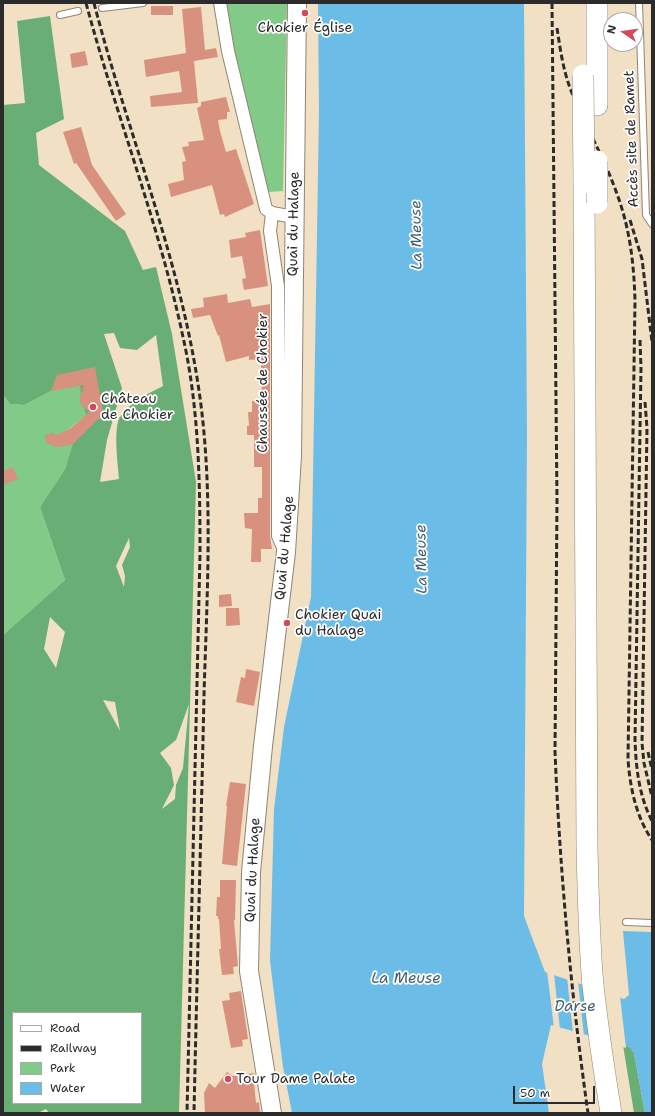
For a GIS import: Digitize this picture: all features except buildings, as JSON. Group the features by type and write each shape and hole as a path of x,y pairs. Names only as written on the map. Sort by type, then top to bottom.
{"highway":[{"path":"583,3 586,838 588,910 607,1044 611,1113"},
{"path":"597,3 600,846 602,912 600,987"},
{"path":"607,1044 624,1113"}],"main road":[{"name":"Quai du Halage","path":"272,1113 249,971 250,902 251,872 263,746 286,552 292,456 297,3"}],"street":[{"path":"220,3 228,51 266,208 272,213 294,217"},
{"name":"Chaussée de Chokier","path":"272,213 270,231 278,286 278,536 286,552"}],"lane":[{"path":"102,8 143,3"},
{"name":"Accès site de Ramet","path":"639,3 645,200 646,215 652,224"},
{"path":"60,15 78,11"},
{"path":"626,922 652,923"}],"green space":[{"path":"223,3 287,3 283,191 268,192 243,97"},
{"path":"50,16 64,119 36,133 39,165 125,231 143,270 156,267 172,334 196,482 179,1113 49,1113 46,1109 38,1113 3,1113 3,635 65,580 40,507 65,469 73,444 57,447 47,443 45,437 46,435 52,433 56,436 71,428 86,415 84,407 81,405 80,386 51,391 24,405 10,404 3,395 3,105 25,103 17,21","holes":["114,333 120,348 137,350 156,335 163,386 145,395 129,407 120,417 116,438 119,479 100,482 107,440 122,388 104,334","129,538 130,547 122,565 125,576 124,587 116,566","50,617 65,632 56,668 44,649","103,700 115,702 120,731","189,704 183,768 176,785 175,799 162,809 174,785 171,768 160,753 176,740"]},
{"path":"80,386 86,415 50,444 74,443 65,469 40,507 65,580 3,635 3,395 10,404 24,405 51,391"},
{"path":"623,1045 630,1047 634,1053 645,1113 634,1113"}],"water":[{"name":"La Meuse","path":"318,3 524,3 527,434 524,916 545,972 624,999 629,995 623,931 652,932 652,1113 645,1113 634,1053 630,1047 551,1025 542,1064 549,1113 292,1113 283,1067 270,961 274,809 284,727 311,597 319,112"}],"pier":[{"path":"547,971 554,973 560,1030 554,1028"},
{"path":"567,977 578,981 584,1036 573,1033"},
{"path":"584,983 620,996 626,1048 590,1038"}],"railway":[{"path":"86,3 110,87 150,211 173,295 188,364 198,445 200,554 187,1113"},
{"path":"94,3 178,287 189,335 203,422 208,500 208,578 194,1113"},
{"path":"552,3 557,500 555,752 567,933 576,1023 588,1113"},
{"path":"557,28 562,58 570,88 617,194 628,233 634,274 635,301 628,759 632,791 646,831 652,840"},
{"path":"630,220 642,259 652,342"},
{"path":"640,340 641,368 635,740 636,761 641,792 652,821"},
{"path":"645,402 647,428 642,743 644,763 652,797"},
{"path":"648,752 652,770"}],"place":[{"name":"Chokier Église","path":"305,13"},
{"name":"Château de Chokier","path":"93,407"},
{"name":"Chokier Quai du Halage","path":"287,623"},
{"name":"Tour Dame Palate","path":"228,1079"}],"water label":[{"name":"Darse","path":"575,1007"}]}
